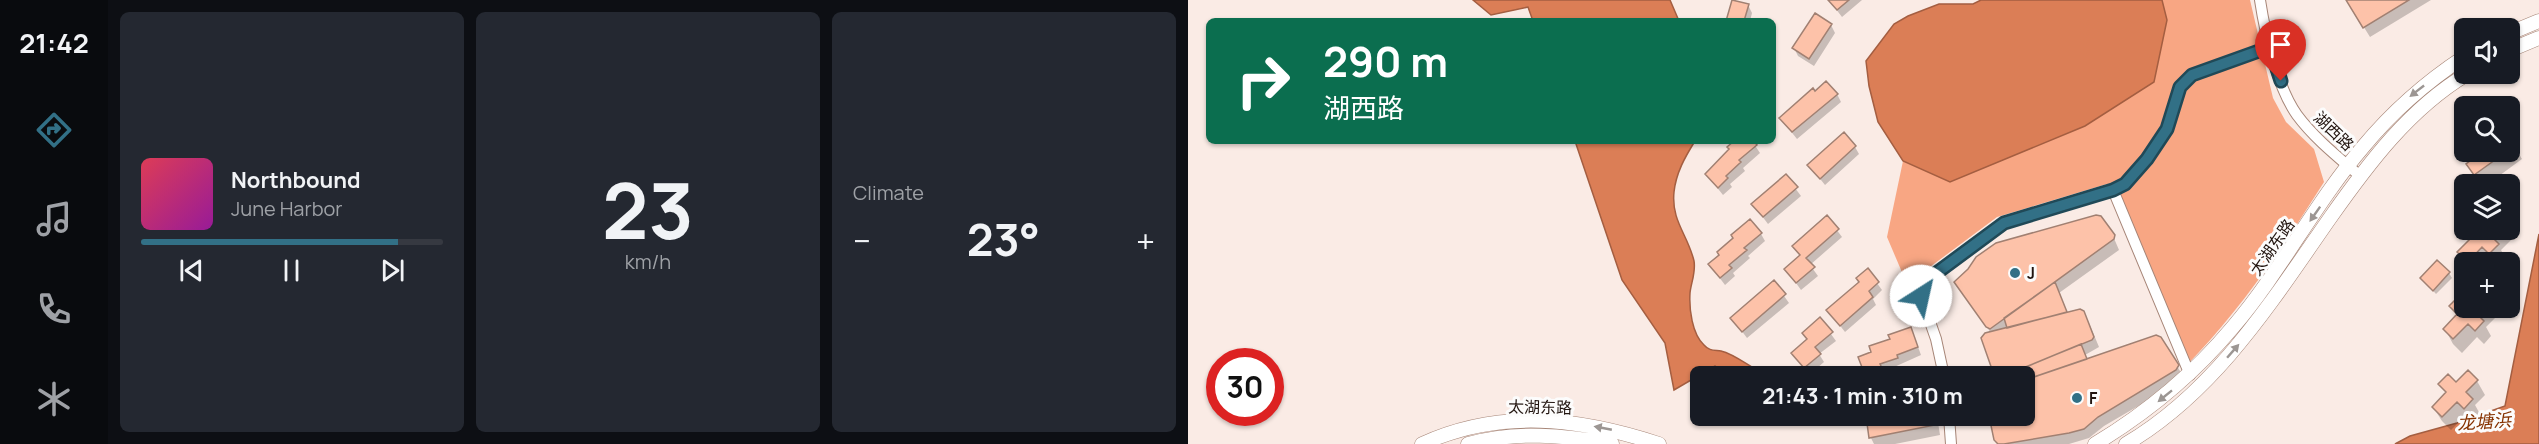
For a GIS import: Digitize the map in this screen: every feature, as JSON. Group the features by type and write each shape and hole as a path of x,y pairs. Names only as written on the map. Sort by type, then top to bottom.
{"main road":[{"path":"2520,29 2539,21"},
{"path":"2520,46 2539,38"},
{"name":"太湖东路","path":"2095,444 2127,424 2190,375 2252,304 2362,147 2407,100 2454,65"},
{"name":"太湖东路","path":"2126,444 2170,413 2233,352 2374,157 2416,112 2454,84"},
{"name":"太湖东路","path":"1422,444 1454,432 1481,426 1536,420 1568,421 1618,431 1659,444"},
{"name":"太湖东路","path":"1468,444 1507,436 1537,435 1573,437 1612,444"}],"street":[{"name":"湖西路","path":"2260,0 2263,23 2270,47 2281,81 2295,112 2313,135 2360,176"},
{"path":"1942,366 1936,339 1921,296 1923,283 2004,223 2113,190 2125,184 2147,159 2167,129 2180,87 2192,75 2270,47"},
{"path":"2113,190 2190,375"},
{"path":"1949,426 1951,444"}],"shaded area":[{"path":"2162,0 2250,0 2273,98 2286,122 2314,149 2324,182 2259,279 2204,347 2184,368 2107,184 1997,217 1907,284 1887,237 1903,161 1951,182 2167,20"}],"water":[{"path":"1473,0 1670,0 1678,18 1532,18 1528,7 1491,15"},
{"path":"1981,0 2162,0 2167,20 2154,82 2085,126 1950,182 1903,161 1878,122 1869,86 1866,61 1894,24 1908,16 1939,4 1973,4"},
{"path":"1576,144 1693,144 1679,172 1675,185 1674,202 1677,220 1694,261 1690,299 1694,328 1700,340 1708,348 1727,353 1750,366 1690,366 1690,381 1674,390 1665,343 1622,280"},
{"name":"龙塘浜","path":"2539,234 2539,444 2395,444 2410,436 2505,406"}],"building":[{"path":"1732,0 1749,4 1745,18 1727,18"},
{"path":"1828,0 1849,0 1837,10"},
{"path":"2346,0 2409,0 2363,28"},
{"path":"1815,13 1832,24 1809,59 1792,48"},
{"path":"1826,81 1838,94 1792,132 1779,118 1813,88 1815,91"},
{"path":"1844,132 1856,146 1820,179 1807,165"},
{"path":"1730,144 1757,145 1739,160 1741,162 1726,176 1728,178 1718,188 1705,174 1729,149 1727,147"},
{"path":"2469,162 2492,162 2475,174 2466,164"},
{"path":"1786,174 1798,187 1763,217 1751,204"},
{"path":"1827,215 1839,229 1806,258 1815,267 1796,283 1784,269 1800,255 1792,246"},
{"name":"J","path":"2096,215 2101,216 2115,235 2114,239 1990,329 1986,327 1954,282 1968,269 1976,257 1996,243"},
{"path":"1750,219 1762,233 1744,248 1747,250 1729,265 1732,268 1720,278 1708,264 1719,255 1717,252 1733,238 1731,235"},
{"path":"2469,240 2495,240 2499,244 2491,252 2487,252 2482,247 2477,252 2457,252"},
{"path":"2437,260 2450,272 2433,291 2420,278"},
{"path":"1868,268 1879,282 1869,291 1873,297 1840,326 1826,310 1859,282 1856,278"},
{"path":"1774,280 1786,294 1742,332 1730,318"},
{"path":"2055,282 2067,312 2007,328 2004,318"},
{"path":"2454,301 2454,311 2449,306"},
{"path":"2080,309 2084,311 2094,337 2092,340 2028,366 1991,366 1981,338 1985,333"},
{"path":"1820,317 1833,332 1815,347 1821,354 1806,366 1802,366 1791,353 1807,339 1802,333"},
{"path":"2454,317 2481,318 2484,321 2475,331 2468,324 2453,339 2443,329"},
{"path":"1911,327 1918,347 1897,355 1898,358 1880,364 1881,366 1862,366 1858,357 1871,352 1869,346 1890,339 1888,335"},
{"name":"F","path":"2156,335 2161,337 2179,365 2176,370 2098,417 2084,429 1998,444 1994,440 1991,426 2035,426 2035,377"},
{"path":"2081,344 2087,359 2035,377 2035,366 2028,366"},
{"path":"2468,370 2478,380 2466,392 2473,399 2464,409 2457,402 2442,417 2432,407 2446,392 2438,384 2448,374 2456,382"},
{"path":"1867,426 1930,426 1869,438"}],"place":[{"name":"J","path":"2015,273"},
{"name":"F","path":"2077,398"}],"route":[{"path":"1921,296 1923,283 2004,223 2113,190 2125,184 2147,159 2167,129 2180,87 2192,75 2270,47 2281,81"}]}
